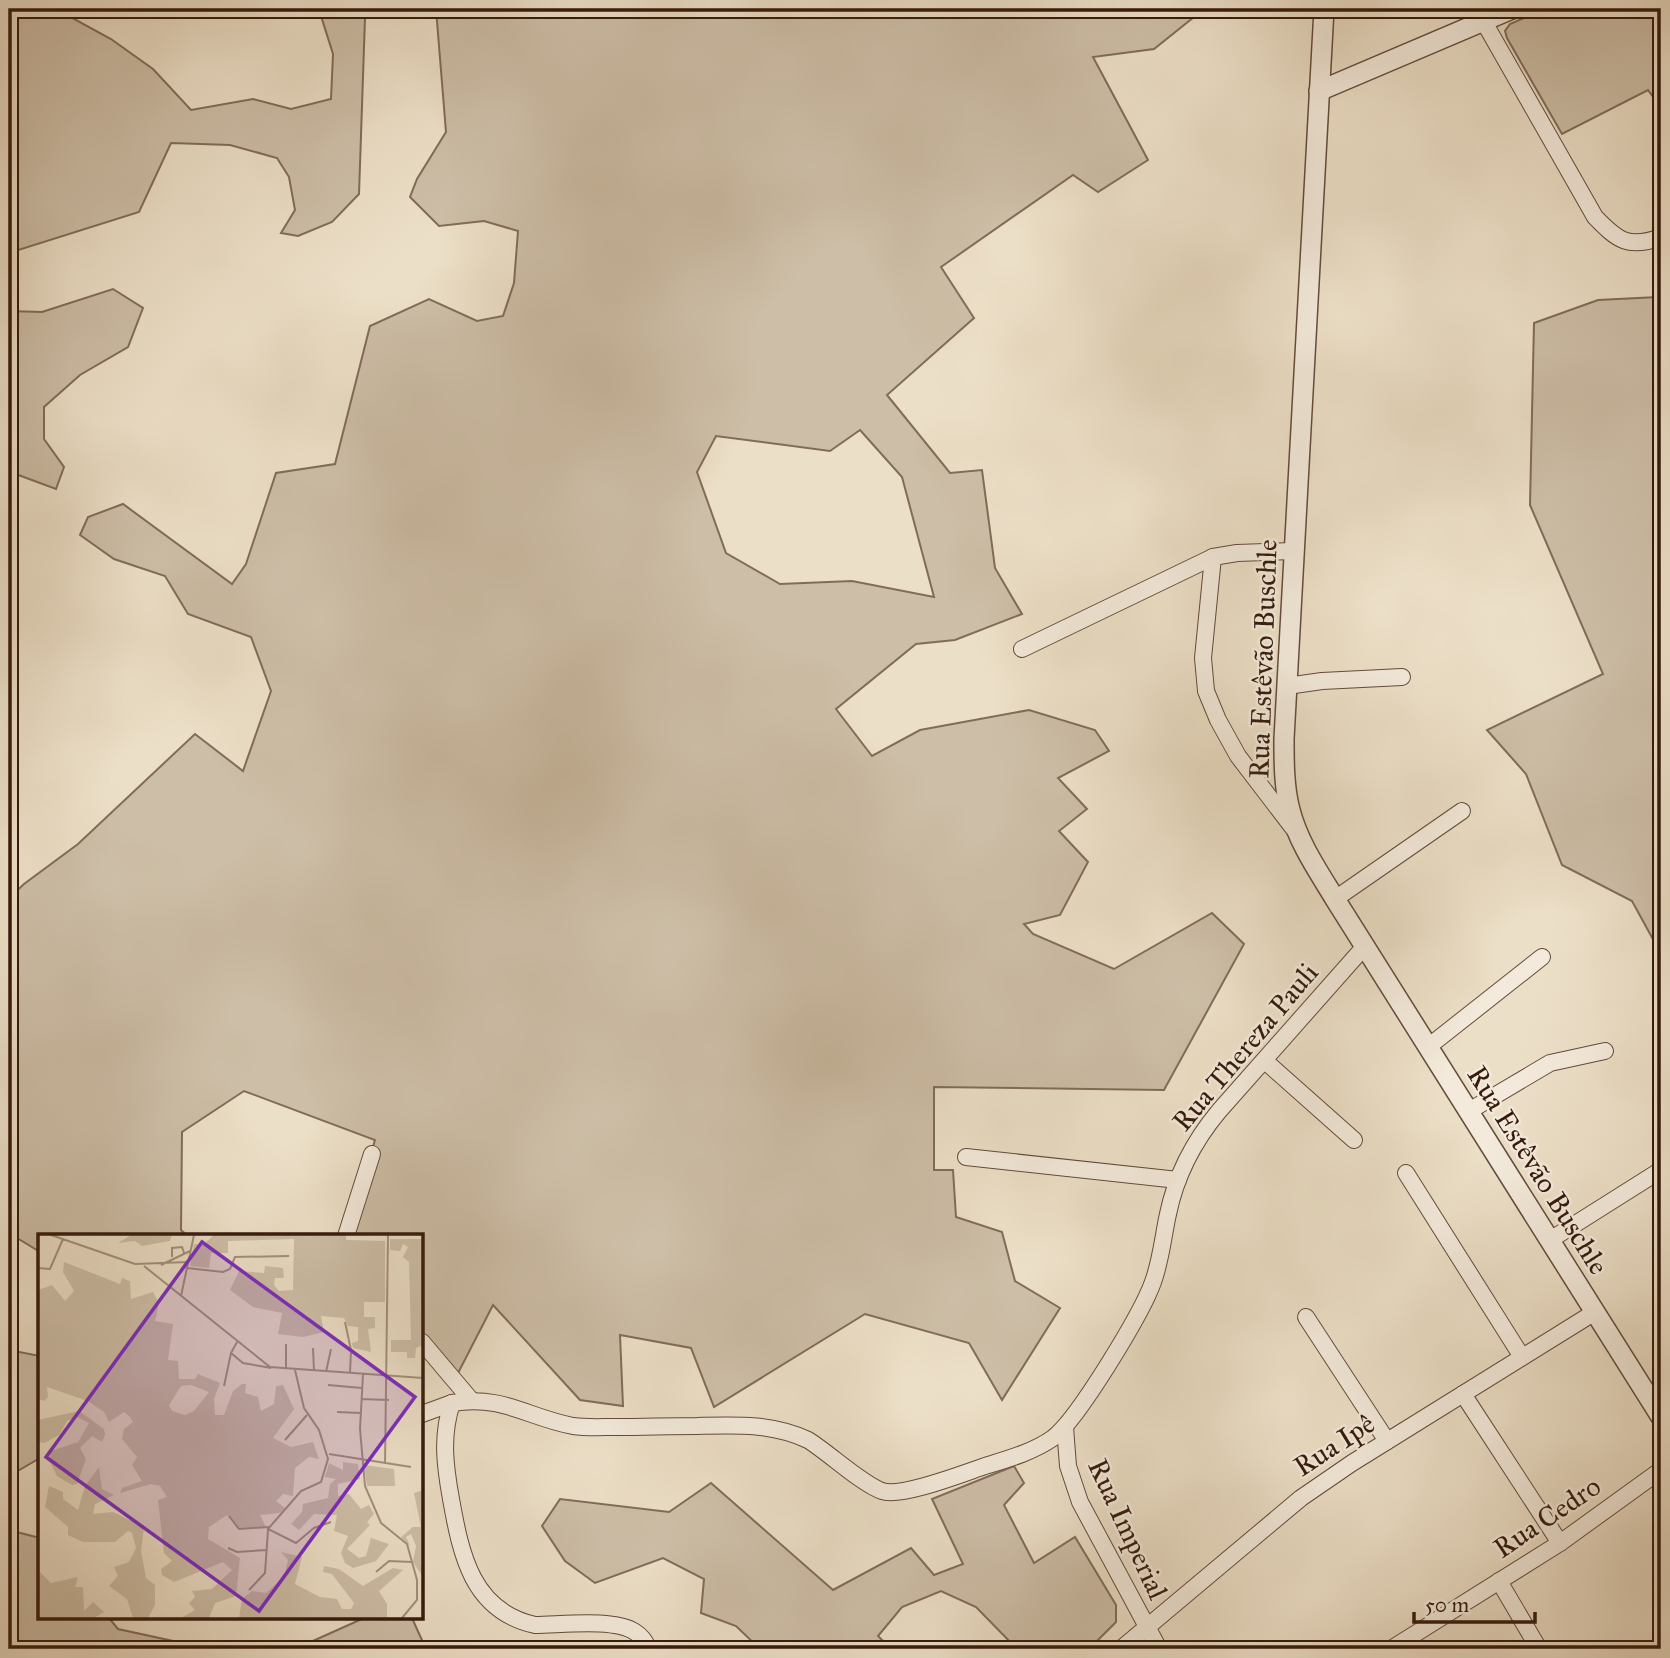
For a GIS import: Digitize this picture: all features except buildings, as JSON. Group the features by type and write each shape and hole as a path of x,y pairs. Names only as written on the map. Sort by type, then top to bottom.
{"street":[{"name":"Rua Estêvão Buschle","path":"1324,9 1284,739 1285,785 1290,812 1299,836 1335,899 1661,1417"},
{"path":"1319,92 1513,9"},
{"path":"1484,22 1595,217 1621,241 1635,244 1661,237"},
{"path":"1022,649 1213,557 1237,553 1293,551"},
{"path":"1213,557 1203,658 1206,691 1238,756 1299,836"},
{"path":"1287,686 1322,681 1402,677"},
{"path":"1335,899 1462,811"},
{"name":"Rua Thereza Pauli","path":"424,1413 452,1403 471,1400 507,1404 554,1421 581,1427 738,1425 783,1430 808,1440 875,1487 890,1493 920,1487 1018,1456 1044,1444 1065,1427 1111,1359 1153,1282 1178,1181 1205,1128 1365,946"},
{"path":"1428,1047 1542,957"},
{"path":"1469,1111 1550,1063 1605,1051"},
{"path":"1265,1061 1354,1140"},
{"path":"347,1234 372,1154"},
{"path":"966,1157 1178,1181"},
{"path":"1550,1240 1661,1170"},
{"path":"1406,1173 1522,1357"},
{"name":"Rua Ipê","path":"1121,1649 1301,1498 1387,1441 1595,1312"},
{"path":"1306,1317 1387,1441"},
{"path":"424,1344 471,1400"},
{"path":"1463,1394 1560,1543"},
{"path":"452,1403 444,1434 444,1460 455,1524 468,1569 486,1597 500,1610 536,1625 612,1625 630,1629 644,1639 649,1649"},
{"name":"Rua Imperial","path":"1065,1427 1066,1452 1072,1482 1092,1527 1159,1649"},
{"name":"Rua Cedro","path":"1391,1649 1560,1543 1661,1470"},
{"path":"1499,1581 1539,1649"}],"shaded area":[{"path":"34,9 56,9 111,39 153,69 191,110 253,99 291,109 331,99 333,54 320,13 314,9 360,9 365,18 359,194 332,222 298,236 281,233 295,210 289,177 277,158 230,145 171,143 139,212 9,253 9,20"},
{"path":"436,9 1204,9 1154,49 1093,57 1148,160 1098,192 1073,175 941,267 974,318 887,395 950,473 982,470 995,568 1022,614 955,640 916,644 836,709 872,756 920,730 1029,710 1095,730 1109,751 1058,778 1087,809 1059,831 1088,862 1060,915 1024,924 1033,934 1114,969 1212,913 1244,944 1164,1090 934,1087 934,1170 953,1170 956,1217 1002,1232 1015,1281 1060,1308 1002,1400 969,1343 865,1314 714,1407 691,1348 620,1335 623,1406 580,1400 493,1305 454,1381 424,1344 424,1234 347,1234 375,1140 244,1091 182,1132 181,1230 186,1234 38,1234 38,1251 9,1233 9,898 78,844 195,734 243,771 271,691 251,637 188,614 165,576 114,559 80,535 88,517 123,504 232,584 246,564 276,473 335,464 370,326 429,299 477,321 503,316 514,283 518,231 484,221 439,226 410,197 417,179 446,132","holes":["860,430 902,477 934,597 852,581 780,584 726,553 697,472 716,436 830,451"]},
{"path":"1545,9 1651,9 1656,18 1661,19 1661,108 1648,90 1562,134 1505,31 1510,24"},
{"path":"113,289 143,308 128,347 80,375 44,407 44,439 64,467 56,489 13,473 9,470 9,311 42,312"},
{"path":"1658,297 1661,302 1661,954 1632,901 1562,865 1526,774 1487,730 1603,674 1530,505 1534,323 1598,300"},
{"path":"9,1350 38,1356 38,1459 9,1476"},
{"path":"1014,1466 1024,1483 1004,1505 1034,1563 1075,1537 1116,1605 1116,1622 1089,1649 1017,1649 976,1607 941,1591 902,1607 878,1636 891,1649 760,1649 736,1626 701,1613 704,1579 663,1558 595,1583 565,1561 542,1526 560,1499 669,1512 711,1483 833,1590 911,1548 934,1575 963,1564 932,1499"},
{"path":"9,1530 38,1537 38,1620 111,1620 118,1629 210,1649 9,1649"},
{"path":"360,1620 413,1620 426,1649 295,1649"}]}
